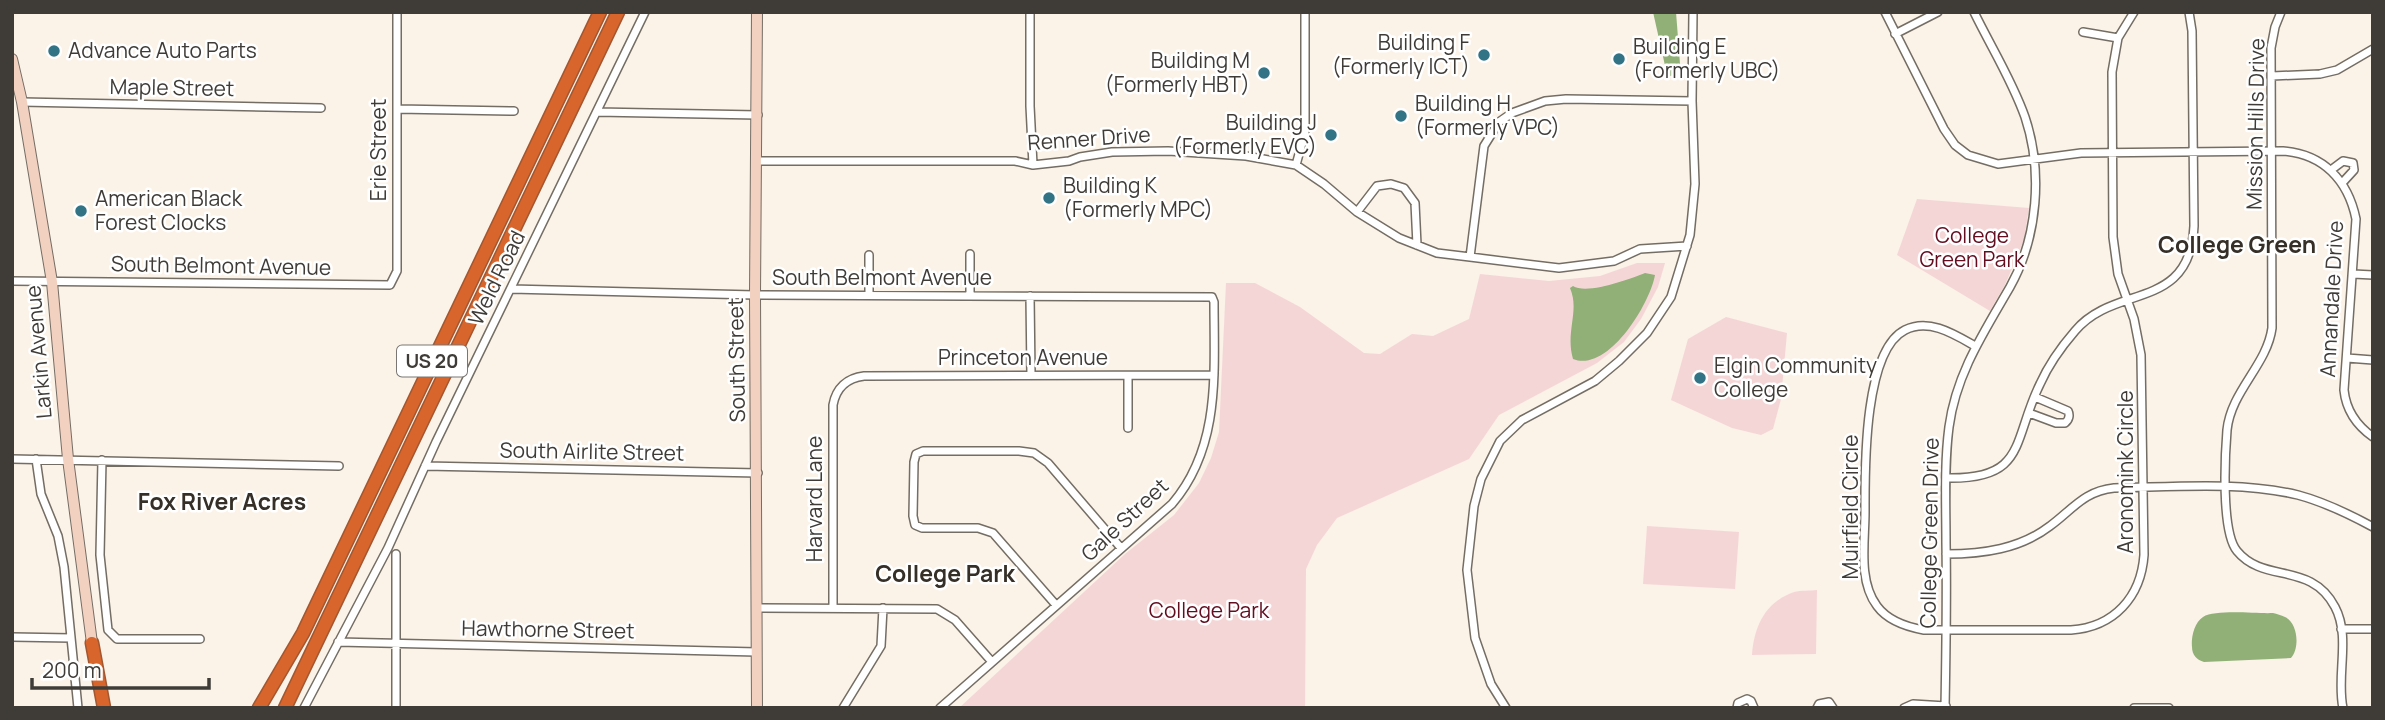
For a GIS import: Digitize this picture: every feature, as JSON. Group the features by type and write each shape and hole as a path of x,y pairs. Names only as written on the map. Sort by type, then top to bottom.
{"highway":[{"name":"US 20","path":"259,708 303,633 600,12"},
{"name":"US 20","path":"285,708 618,12"},
{"path":"92,643 97,708"},
{"path":"92,643 104,708"}],"street":[{"name":"Erie Street","path":"390,285 397,271 397,12"},
{"name":"Weld Road","path":"304,708 388,548 645,12"},
{"name":"South Street","path":"757,12 757,708"},
{"path":"1030,12 1032,165"},
{"path":"1296,165 1305,132 1305,12"},
{"path":"1506,708 1491,684 1475,638 1467,570 1474,506 1481,480 1500,441 1522,420 1595,382 1647,333 1671,297 1690,235 1695,184 1693,12"},
{"name":"Annandale Drive","path":"1885,12 1944,129 1955,145 1968,155 1987,162 2010,163 2081,153 2272,151 2309,156 2331,170 2343,182 2356,219 2344,390 2347,408 2355,421 2373,436"},
{"path":"1895,34 1938,12"},
{"name":"College Green Drive","path":"1945,707 1946,478 1949,426 1962,377 1975,346 2012,284 2025,253 2034,208 2033,160 2028,127 2016,94 1974,12"},
{"path":"2083,32 2118,38 2134,12"},
{"path":"1946,478 1979,477 2004,465 2019,443 2047,372 2080,325 2104,310 2149,293 2173,279 2183,268 2193,242 2194,226 2192,31 2189,12"},
{"name":"Mission Hills Drive","path":"2281,12 2272,37 2272,328 2264,353 2228,419 2227,522 2236,550 2256,565 2301,576 2318,586 2335,606 2341,629 2343,708"},
{"name":"Aronomink Circle","path":"1946,630 2078,630 2095,626 2118,614 2129,602 2142,573 2142,366 2137,331 2116,265 2113,237 2112,72 2118,38"},
{"path":"2272,76 2311,75 2337,70 2373,49"},
{"name":"Larkin Avenue","path":"12,59 22,102 52,282 68,459 92,643"},
{"path":"1470,257 1484,146 1505,117 1526,106 1545,101 1692,101"},
{"name":"Maple Street","path":"22,102 321,108"},
{"path":"397,109 514,111"},
{"path":"597,111 758,115"},
{"name":"Renner Drive","path":"757,161 1015,162 1032,165 1112,152 1168,151 1245,156 1296,165 1357,212 1399,238 1437,253 1559,268 1614,261 1640,249 1687,246"},
{"path":"2331,170 2346,160 2353,163 2354,170 2343,182"},
{"path":"1357,212 1377,186 1391,184 1404,188 1415,203 1417,245"},
{"path":"970,254 970,295"},
{"path":"869,255 869,295"},
{"path":"2353,274 2373,275"},
{"name":"South Belmont Avenue","path":"12,281 390,285"},
{"name":"South Belmont Avenue","path":"511,289 755,295 1212,297"},
{"path":"1030,296 1031,375"},
{"name":"Gale Street","path":"940,708 1172,504 1190,480 1205,448 1209,430 1214,375 1212,297"},
{"name":"Muirfield Circle","path":"1946,630 1916,629 1893,619 1878,607 1868,587 1865,562 1867,428 1881,362 1886,350 1899,334 1917,326 1935,327 1975,346"},
{"path":"2347,358 2373,360"},
{"name":"Princeton Avenue","path":"838,391 850,379 864,376 1214,375"},
{"path":"1128,376 1128,428"},
{"name":"Harvard Lane","path":"833,608 832,422 838,391"},
{"path":"2029,413 2065,424 2069,416 2067,411 2035,397"},
{"path":"1056,605 993,533 978,528 919,527 913,521 914,457 919,452 1028,452 1041,457 1121,548"},
{"path":"12,459 339,466"},
{"path":"36,459 41,494 58,536 78,708"},
{"path":"102,460 100,555 108,631 117,639 200,639"},
{"name":"South Airlite Street","path":"425,466 758,473"},
{"path":"1947,554 1983,553 2012,546 2045,530 2078,500 2095,491 2114,488 2226,487 2267,490 2301,496 2332,507 2373,527"},
{"path":"396,554 396,708"},
{"path":"758,608 941,610 955,620 992,662"},
{"path":"843,708 879,651 883,640 883,608"},
{"path":"2341,629 2373,629"},
{"path":"12,637 71,638"},
{"name":"Hawthorne Street","path":"338,642 757,652"},
{"path":"1737,708 1738,703 1747,699 1754,708"},
{"path":"1817,708 1819,704 1829,702 1833,708"},
{"path":"1904,708 1913,704 1945,707"},
{"path":"2134,708 2167,708"}],"green space":[{"name":"College Green Park","path":"1917,199 2029,208 2024,240 2005,285 1990,311 1897,255"},
{"name":"College Park","path":"1637,263 1665,263 1658,287 1641,319 1624,342 1597,363 1499,415 1469,459 1337,518 1317,545 1306,569 1305,708 959,708 1125,554 1174,515 1199,483 1219,432 1226,283 1255,283 1300,307 1364,353 1380,354 1412,334 1433,336 1469,319 1480,274 1549,281 1600,276"},
{"path":"1726,317 1787,333 1781,399 1773,429 1761,435 1732,428 1671,400 1688,339"},
{"path":"1647,526 1739,532 1735,589 1643,584"},
{"path":"1817,590 1816,654 1752,655 1759,625 1775,602 1794,592"}],"shaded area":[{"path":"1653,12 1676,12 1680,64 1675,75 1670,76 1666,70"},
{"path":"1645,273 1655,275 1651,288 1625,333 1600,356 1586,361 1573,359 1571,340 1574,305 1570,288 1598,287"},
{"path":"2227,612 2273,613 2284,616 2295,630 2296,648 2291,658 2204,662 2194,655 2193,635 2197,623 2203,617"}],"place":[{"name":"Advance Auto Parts","path":"54,51"},
{"name":"Building F (Formerly ICT)","path":"1484,55"},
{"name":"Building E (Formerly UBC)","path":"1619,59"},
{"name":"Building M (Formerly HBT)","path":"1264,73"},
{"name":"Building H (Formerly VPC)","path":"1401,116"},
{"name":"Building J (Formerly EVC)","path":"1331,135"},
{"name":"Building K (Formerly MPC)","path":"1049,198"},
{"name":"American Black Forest Clocks","path":"81,211"},
{"name":"Elgin Community College","path":"1700,378"}],"district":[{"name":"College Green","path":"2237,245"},
{"name":"Fox River Acres","path":"222,502"},
{"name":"College Park","path":"945,574"}]}
